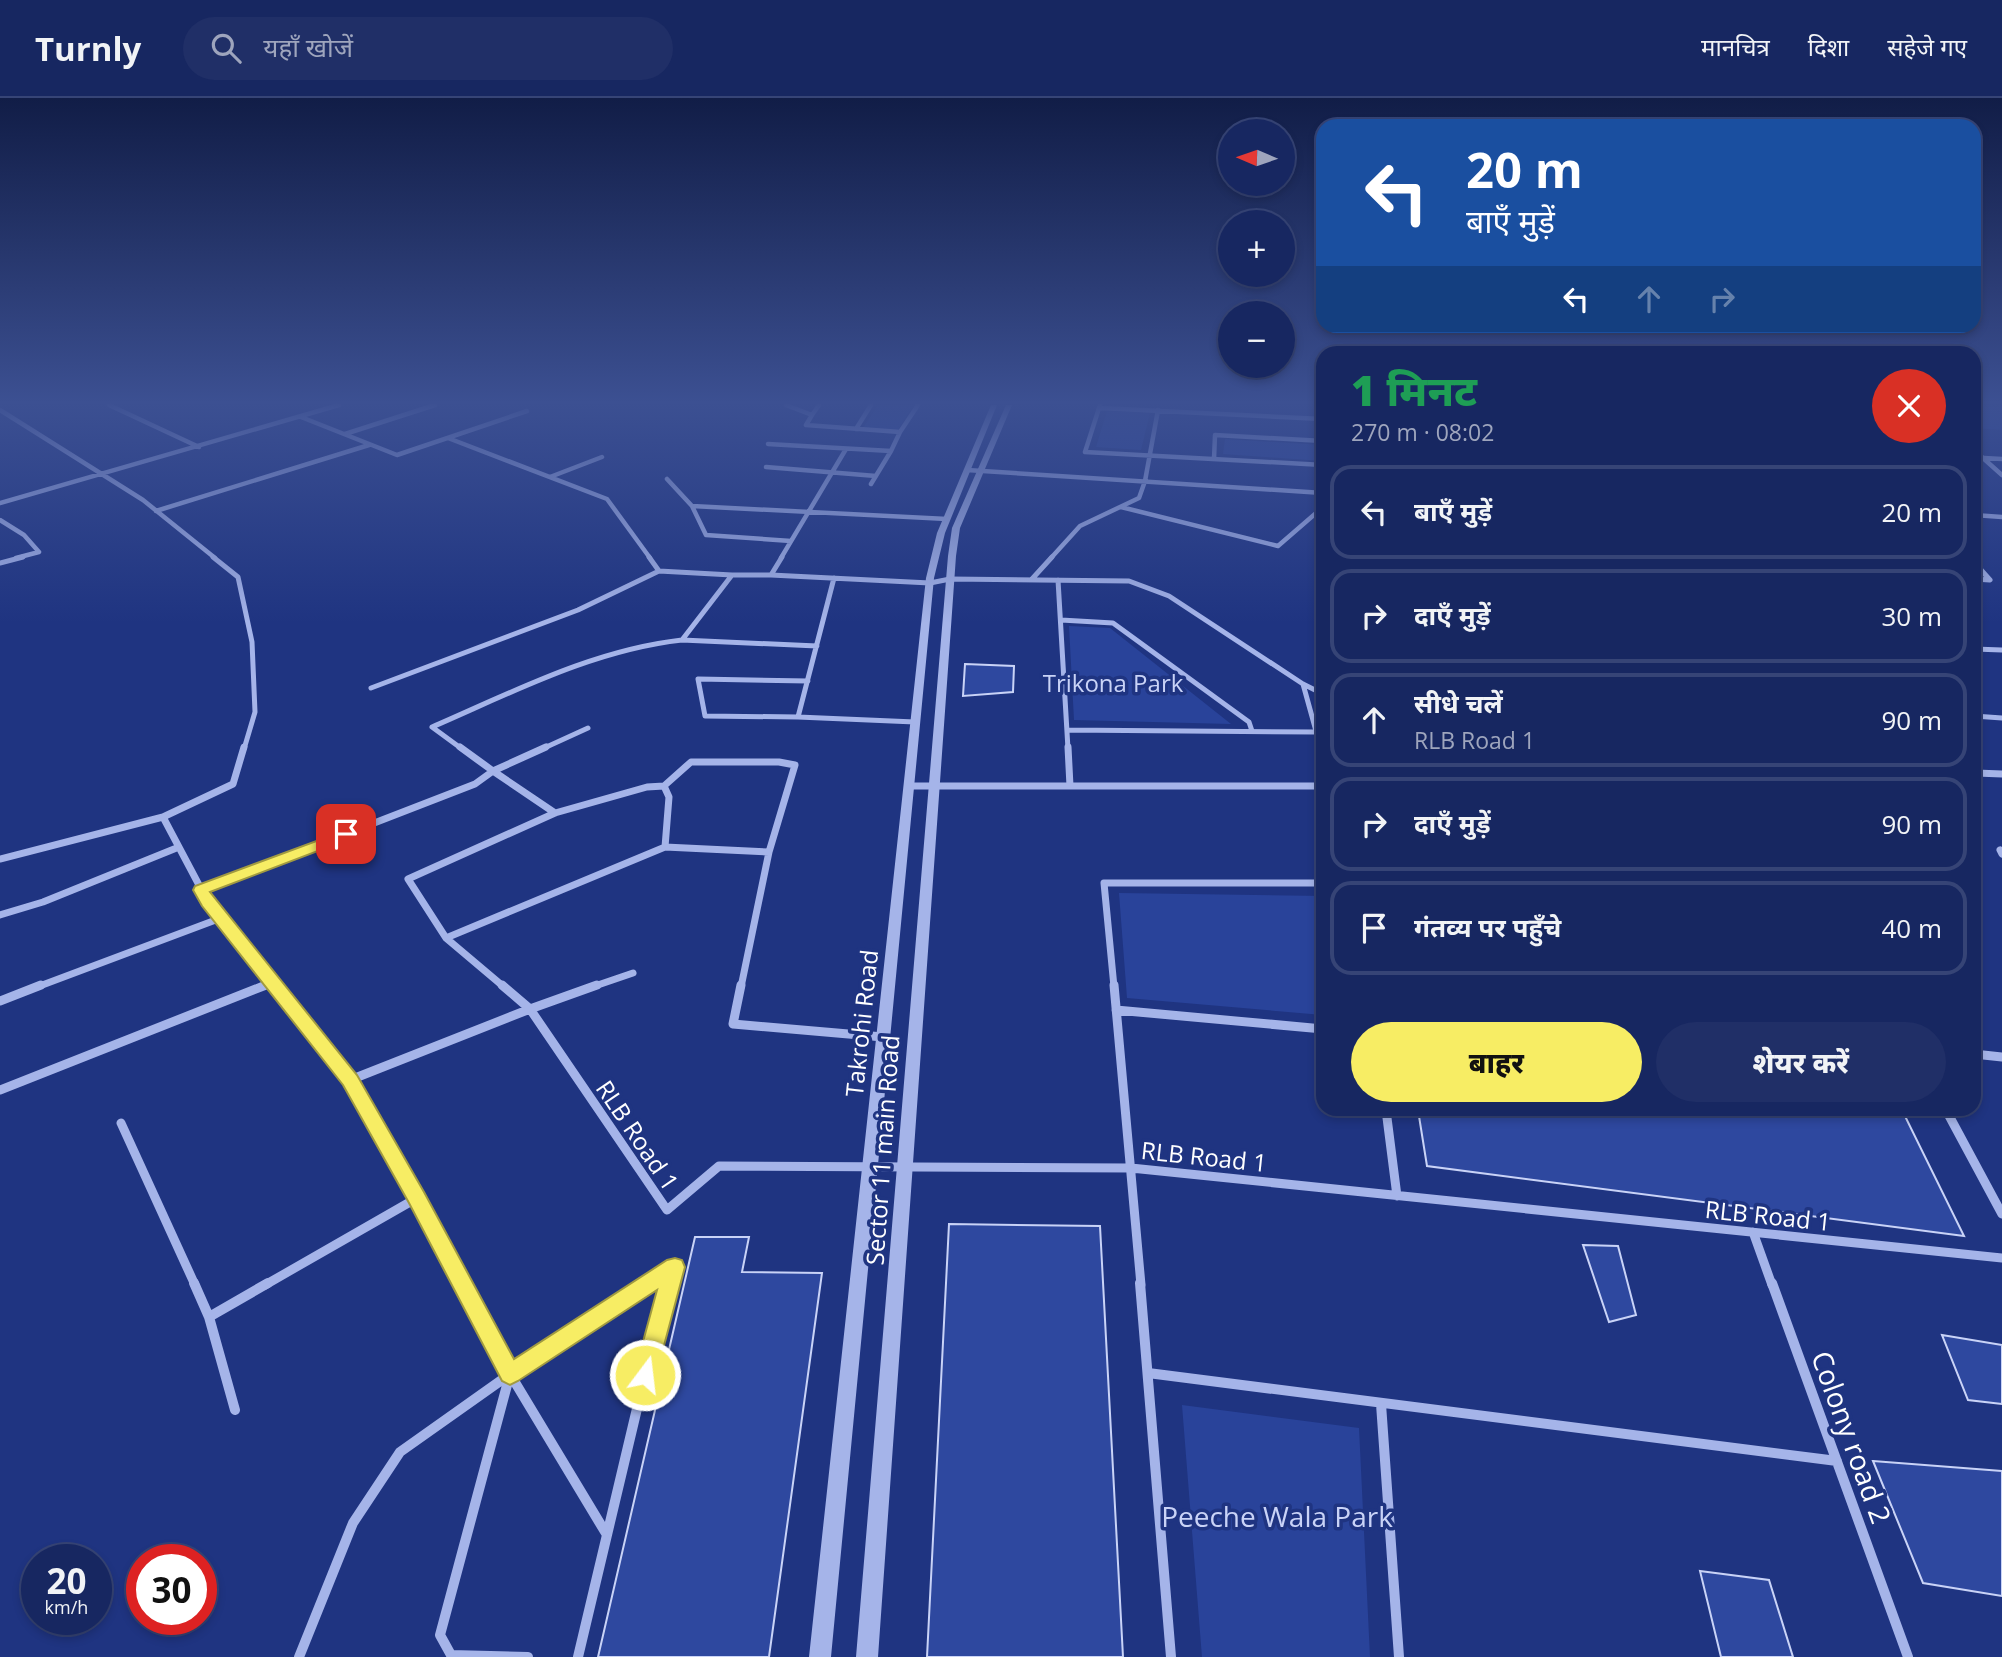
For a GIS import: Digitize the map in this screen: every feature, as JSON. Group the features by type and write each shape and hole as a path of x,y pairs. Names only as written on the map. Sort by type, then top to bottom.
{"street":[{"path":"0,503 91,478"},
{"path":"0,859 163,817 233,784 255,712 252,642 239,578 156,511 109,478"},
{"path":"156,511 262,478"},
{"path":"552,478 607,499 659,571"},
{"path":"771,575 828,478"},
{"path":"871,484 875,478"},
{"name":"Takrohi Road","path":"820,1657 930,583 941,533 970,478"},
{"name":"Sector 11 main Road","path":"867,1657 950,579 956,528 972,478"},
{"path":"1089,478 1316,493"},
{"path":"1032,579 1080,526 1139,498 1146,478"},
{"path":"667,479 692,506 706,535 791,541"},
{"path":"692,506 947,519"},
{"path":"1121,507 1278,546 1316,513"},
{"path":"1981,515 2002,516"},
{"path":"0,520 24,535 39,552 0,564"},
{"path":"1981,570 1990,580 1981,579"},
{"path":"371,688 578,610 659,571 930,583 950,579 1129,582 1169,596 1316,690"},
{"path":"682,640 732,575"},
{"path":"798,717 834,578"},
{"path":"1058,580 1070,786"},
{"path":"1060,620 1113,623 1249,722 1252,731"},
{"path":"555,813 432,727 586,660 655,643 682,640 817,646"},
{"path":"1981,649 2002,650"},
{"path":"807,681 698,680 705,716 915,722"},
{"path":"1067,730 1316,732 1303,684"},
{"path":"1981,716 2002,718"},
{"path":"201,890 475,784 493,771 588,728"},
{"path":"530,1009 446,938 408,879 555,813 647,787 664,786 691,762 779,762 795,765 769,852 733,1024 883,1037"},
{"path":"1981,773 2002,774"},
{"path":"664,786 669,797 664,848"},
{"path":"908,786 1316,786"},
{"path":"163,817 201,890 350,1080 417,1198 510,1374 607,1536"},
{"path":"0,915 43,902 179,848"},
{"path":"446,938 664,848 769,852"},
{"path":"1171,1657 1131,1168 1104,883 1316,883"},
{"path":"0,1001 221,918"},
{"path":"350,1080 530,1009 633,973"},
{"path":"0,1090 272,983"},
{"name":"RLB Road 1","path":"530,1009 667,1210 719,1166 1131,1168 2002,1258"},
{"path":"1116,1010 1316,1028"},
{"path":"1981,1055 2002,1057"},
{"path":"1387,1116 1397,1196"},
{"path":"1949,1116 2002,1214"},
{"path":"121,1124 209,1317 235,1410"},
{"path":"209,1317 417,1198"},
{"name":"Colony road 2","path":"1753,1233 1908,1657"},
{"path":"299,1657 353,1523 400,1452 510,1374 675,1267 578,1657"},
{"path":"1148,1373 1836,1461"},
{"path":"510,1374 440,1635 451,1654 528,1657"},
{"path":"1381,1404 1399,1657"}],"green space":[{"name":"Trikona Park","path":"1069,626 1110,628 1231,724 1074,720"},
{"path":"1119,893 1316,896 1316,1014 1127,998"},
{"name":"Peeche Wala Park","path":"1182,1405 1359,1428 1370,1657 1202,1657"}],"building":[{"path":"965,664 1014,666 1013,692 963,696"},
{"path":"1419,1116 1905,1116 1964,1236 1427,1166"},
{"path":"949,1224 1100,1226 1123,1657 927,1657"},
{"path":"695,1237 749,1237 742,1272 822,1273 769,1657 598,1657"},
{"path":"1583,1245 1618,1246 1636,1315 1609,1322"},
{"path":"1942,1335 2002,1345 2002,1404 1968,1400"},
{"path":"1873,1461 2002,1471 2002,1596 1923,1583"},
{"path":"1700,1571 1769,1580 1793,1657 1721,1657"}],"route":[{"path":"346,834 201,890 350,1080 417,1198 510,1374 675,1267 645,1375"}]}
